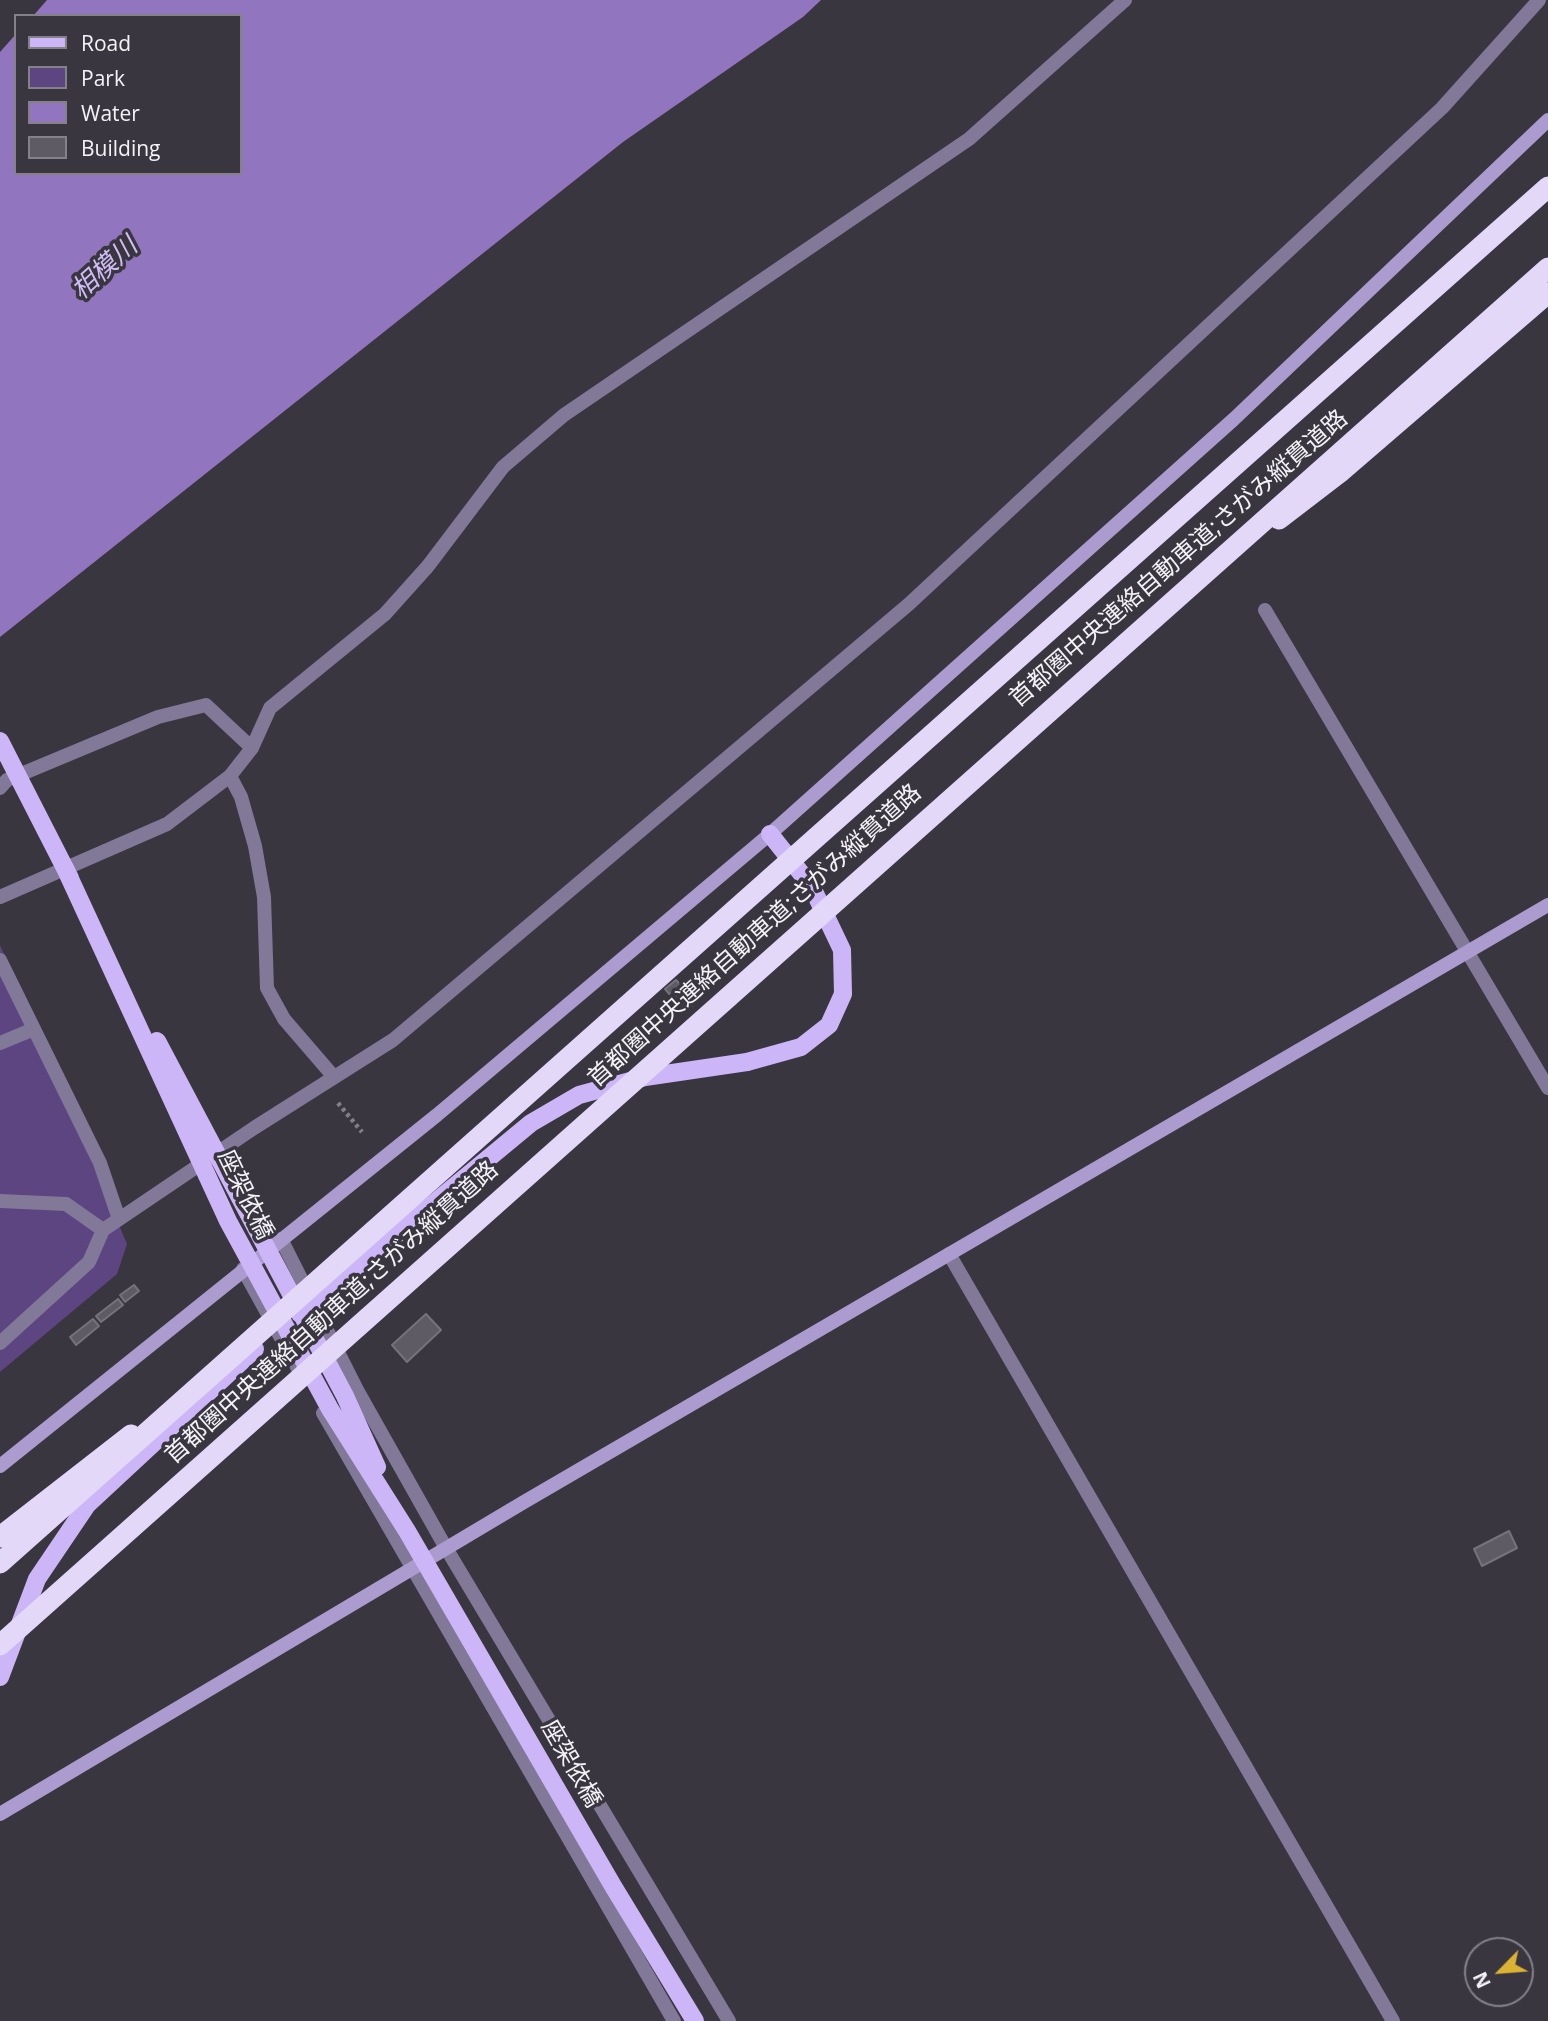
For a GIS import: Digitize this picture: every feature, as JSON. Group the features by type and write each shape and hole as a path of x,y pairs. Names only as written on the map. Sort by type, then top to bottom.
{"highway":[{"name":"首都圏中央連絡自動車道;さがみ縦貫道路","path":"0,1563 1548,187"},
{"name":"首都圏中央連絡自動車道;さがみ縦貫道路","path":"0,1645 1548,268"},
{"path":"1181,593 1339,473 1548,293"},
{"path":"0,1537 222,1365"},
{"path":"0,1660 143,1516"}],"main road":[{"name":"座架依橋","path":"0,741 345,1396 407,1531"},
{"path":"300,1314 531,1123 579,1095 645,1077 747,1062 801,1048 829,1025 843,994 842,950 812,887 770,834"},
{"name":"座架依橋","path":"65,868 228,1221 330,1409 407,1531 613,1886 695,2021"},
{"path":"0,1677 37,1579 87,1505 285,1324"}],"street":[{"path":"0,897 167,824 230,776 252,748 270,708 385,614 428,566 503,467 554,424 969,138 1125,0"},
{"path":"0,1343 89,1262 103,1230 393,1040 909,604 1442,108 1539,0"},
{"path":"0,1466 437,1115 770,834 1234,419 1548,120"},
{"path":"1265,610 1548,1088"},
{"path":"0,788 7,780 158,717 206,705 252,748"},
{"path":"230,776 241,797 255,846 264,897 267,988 284,1019 329,1081"},
{"path":"0,1814 446,1548 1548,905"},
{"path":"0,960 100,1163 119,1219"},
{"path":"0,1043 34,1028"},
{"path":"0,1200 66,1204 103,1230"},
{"path":"281,1239 357,1390 446,1548 729,2021"},
{"path":"949,1254 1393,2021"},
{"path":"243,1269 412,1569 674,2021"}],"path":[{"path":"329,1081 362,1132"}],"green space":[{"path":"0,945 127,1244 117,1274 0,1372"}],"water":[{"name":"相模川","path":"47,0 821,0 803,17 623,142 0,637 0,52 14,36 14,175 242,175 242,14 35,14"}],"building":[{"path":"676,980 696,1002 685,1012 665,989"},
{"path":"134,1285 139,1291 125,1302 120,1295"},
{"path":"118,1299 123,1305 101,1322 96,1316"},
{"path":"426,1314 441,1330 407,1362 392,1345"},
{"path":"93,1319 99,1326 76,1345 70,1337"},
{"path":"1509,1531 1517,1548 1482,1566 1474,1549"}]}
